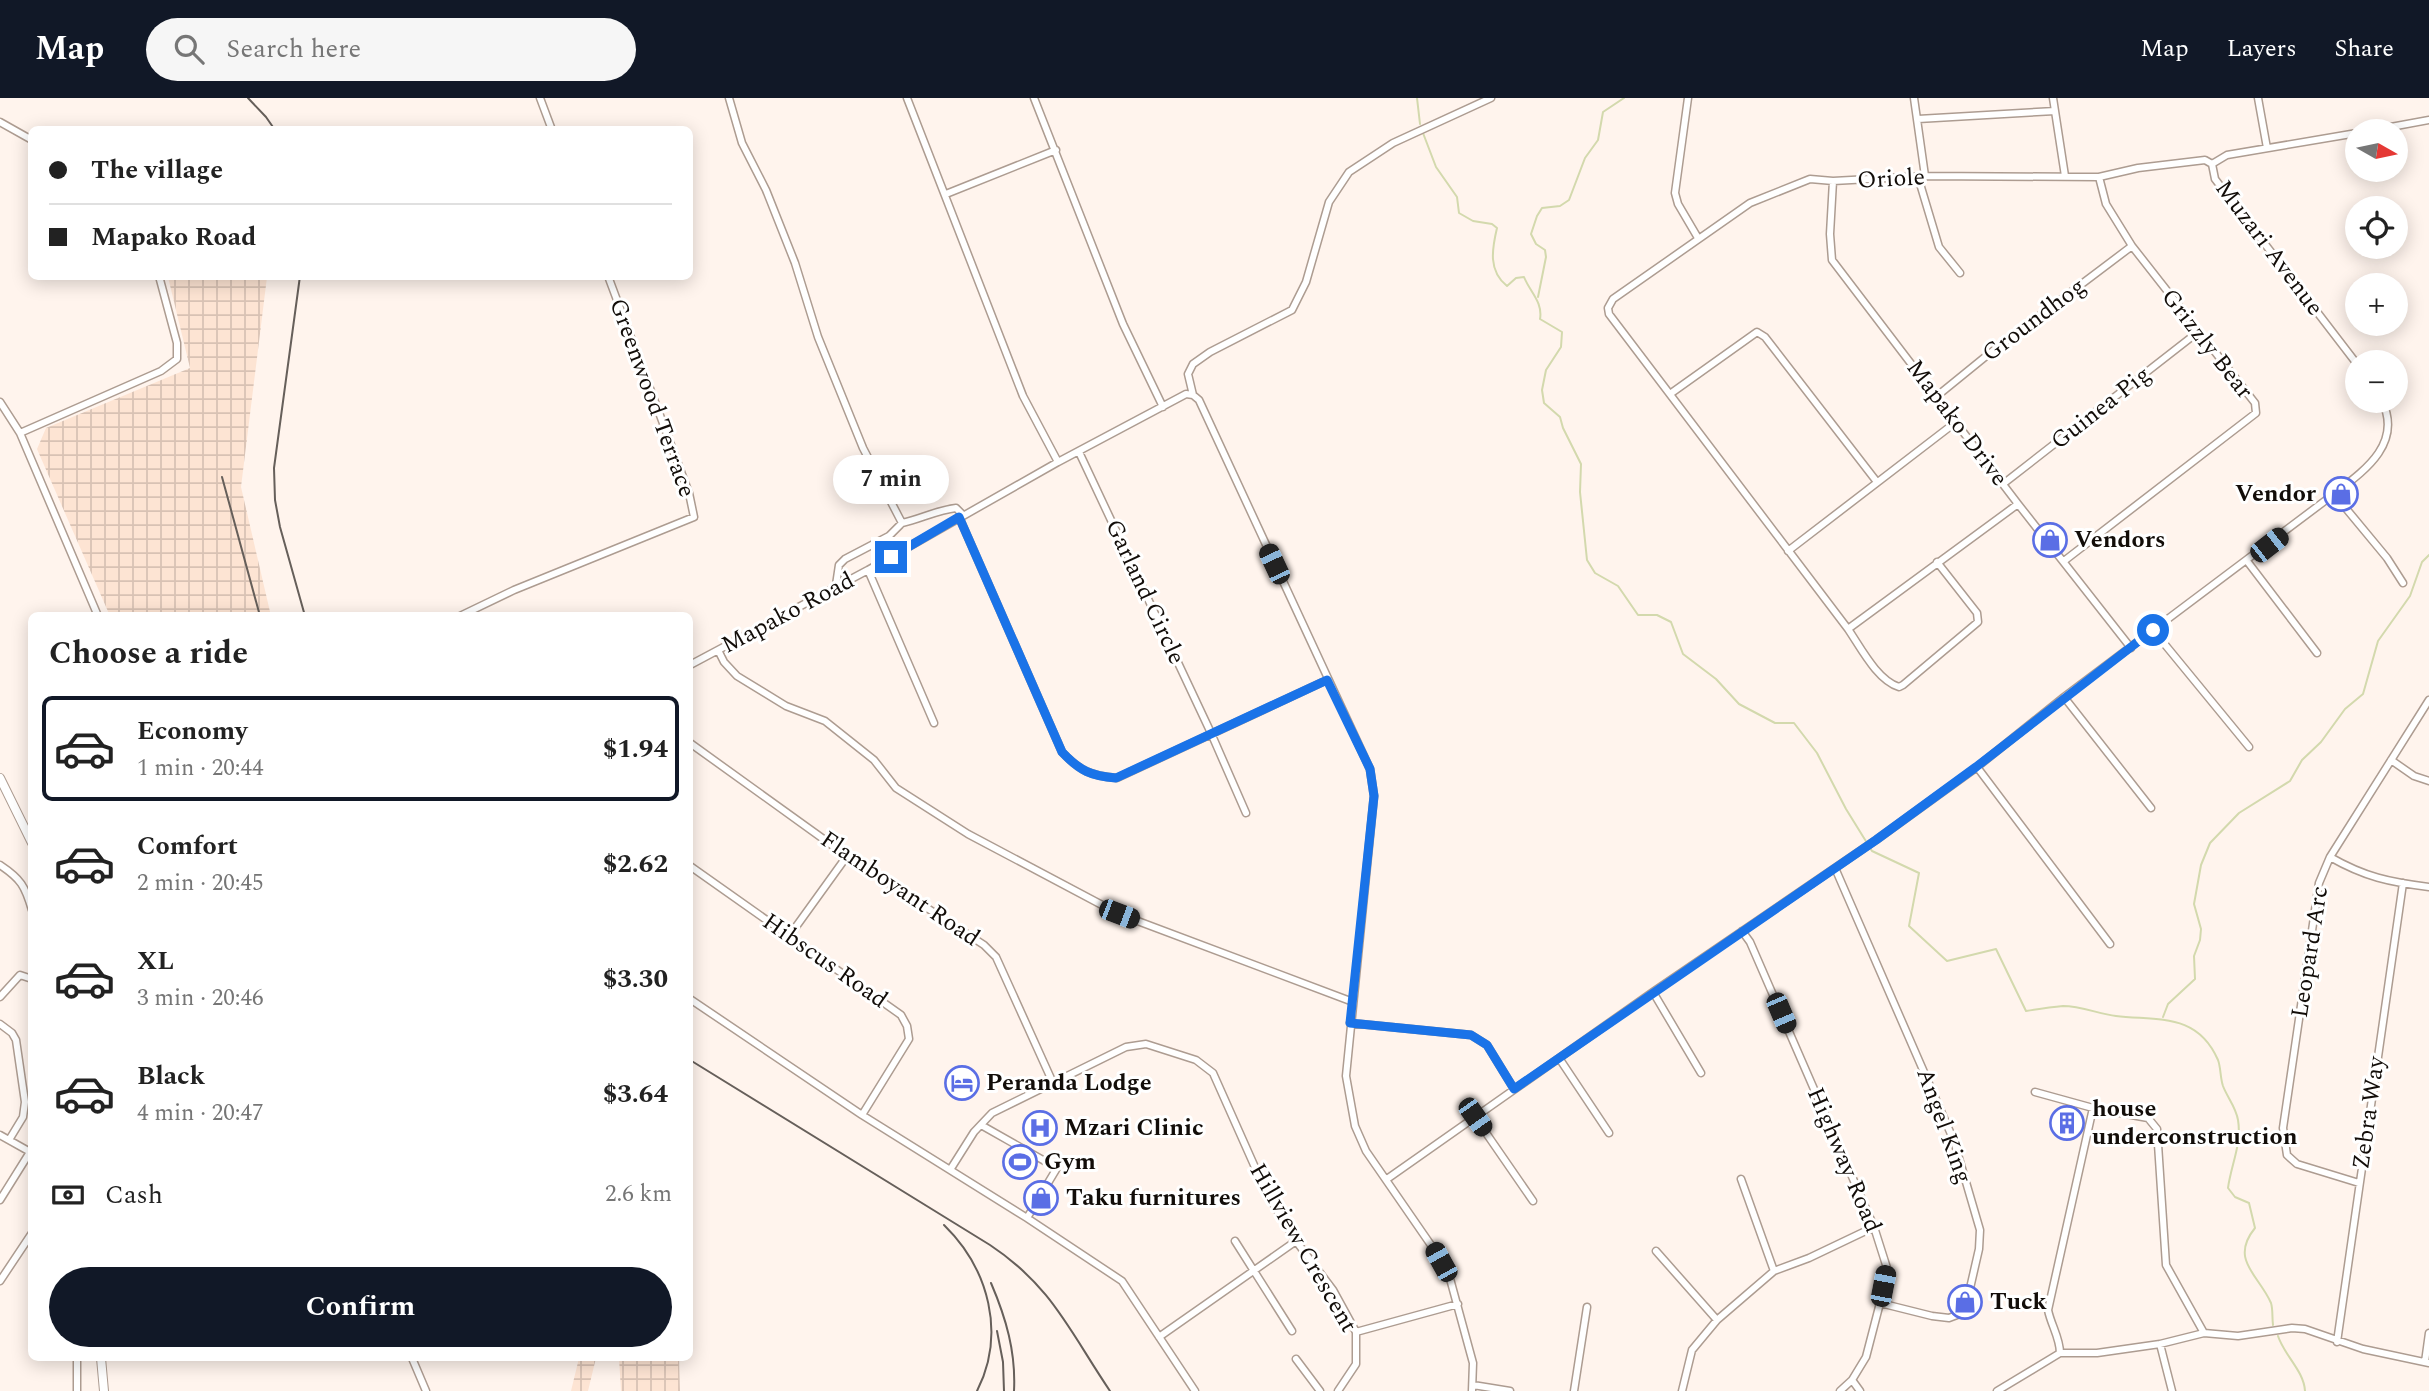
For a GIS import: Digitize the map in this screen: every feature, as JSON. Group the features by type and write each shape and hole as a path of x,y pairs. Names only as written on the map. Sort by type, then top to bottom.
{"main road":[{"path":"0,778 28,835"},
{"path":"101,1361 104,1391"}],"street":[{"path":"540,98 550,126"},
{"path":"729,98 742,143 766,190 795,263 818,337 863,448 902,523"},
{"path":"907,98 1023,396 1058,462"},
{"path":"1034,98 1123,324 1163,407"},
{"path":"1491,98 1393,142 1349,172 1329,202 1306,282 1292,310 1210,352 1193,364 1188,374 1193,395 1199,400 1370,769 1374,796 1346,1076 1355,1126 1366,1151 1449,1275 1473,1363 1472,1388 1510,1391"},
{"path":"1688,98 1675,193 1678,204 1698,238"},
{"path":"1914,98 1918,119 1921,177 1939,247 1960,273"},
{"path":"2053,98 2065,176"},
{"path":"2258,98 2267,148"},
{"path":"1918,119 2055,111"},
{"path":"2408,124 2429,120"},
{"path":"0,122 28,139"},
{"path":"2212,164 2227,155 2345,135"},
{"path":"946,194 1056,150"},
{"name":"Oriole","path":"1670,394 1609,314 1608,308 1613,299 1750,203 1810,179 1833,181 1921,177 2099,177 2138,168 2205,160 2212,164"},
{"name":"Muzari Avenue","path":"2212,164 2215,179 2346,350"},
{"name":"Grizzly Bear","path":"2064,561 2256,413 2255,403 2132,246 2106,204 2099,177"},
{"name":"Mapako Drive","path":"1833,181 1830,234 1832,260 2131,648"},
{"name":"Groundhog","path":"1937,396 2132,246"},
{"path":"20,433 162,371 177,359 177,343 160,280"},
{"name":"Greenwood Terrace","path":"468,612 514,590 694,517 689,493 609,280"},
{"path":"1877,482 1765,337 1757,332 1670,394 1849,629 1872,664 1891,684 1899,687 1978,622 1977,613 1937,562"},
{"name":"Guinea Pig","path":"2003,484 2198,332"},
{"name":"Mapako Road","path":"693,664 869,570 1058,462 1186,394 1193,395"},
{"path":"0,402 20,433 96,612"},
{"path":"1387,1179 1653,992 1876,840 2334,495 2369,466 2384,444 2388,428 2387,413"},
{"path":"1788,551 1956,422"},
{"name":"Garland Circle","path":"1079,452 1246,813"},
{"path":"2334,495 2387,558 2403,583"},
{"path":"1849,629 2018,504"},
{"path":"836,586 839,565 845,559 889,536 902,523 942,509 956,508 1062,752 1075,766 1098,776 1116,778 1327,680"},
{"path":"2247,561 2317,653"},
{"path":"869,570 934,723"},
{"path":"2153,630 2249,747"},
{"path":"718,650 724,662 737,676 786,706 825,721 874,760 896,788 968,834 1119,914 1353,1002"},
{"path":"2064,697 2151,808"},
{"name":"Leopard Arc","path":"2359,1183 2297,1164 2287,1155 2283,1128 2319,883 2330,857 2429,700"},
{"name":"Flamboyant Road","path":"693,745 847,856 984,945 996,957 1053,1083"},
{"path":"2391,760 2414,776 2429,781"},
{"path":"1976,767 2110,944"},
{"path":"790,935 847,856"},
{"path":"2330,857 2356,872 2429,887"},
{"path":"0,865 18,877 28,897"},
{"name":"Hibscus Road","path":"693,868 901,1014 907,1026 909,1040 862,1115"},
{"name":"Angel King","path":"1835,868 1954,1142 1980,1230 1979,1249 1968,1297 1957,1315 1950,1318 1932,1316 1880,1303"},
{"name":"Zebra Way","path":"2337,1342 2403,883"},
{"name":"Highway Road","path":"1742,931 1750,942 1874,1227 1887,1268 1866,1357 1852,1380 1840,1391"},
{"path":"1,994 20,975 28,978"},
{"path":"1653,992 1701,1073"},
{"path":"693,1001 862,1115 1027,1218 1122,1282 1195,1391"},
{"path":"1350,1023 1471,1035 1487,1045 1514,1089"},
{"path":"0,1024 12,1033 16,1040 25,1102 23,1117 9,1140"},
{"name":"Hillview Crescent","path":"950,1170 974,1132 992,1113 1126,1047 1146,1044 1196,1059 1213,1073 1266,1192 1296,1241 1333,1290 1356,1332 1356,1364 1338,1391"},
{"path":"1559,1058 1609,1133"},
{"path":"2035,1092 2093,1108 2148,1118 2157,1129 2166,1265 2204,1333"},
{"path":"2060,1353 2060,1343 2048,1310 2093,1108"},
{"path":"1475,1117 1533,1201"},
{"path":"981,1125 1057,1168 1027,1218"},
{"path":"0,1135 28,1151"},
{"path":"0,1200 28,1158"},
{"path":"1741,1179 1774,1271"},
{"path":"1682,1391 1692,1350 1717,1320 1774,1271 1809,1258 1874,1227"},
{"path":"0,1281 28,1239"},
{"path":"1235,1241 1292,1331"},
{"path":"1159,1336 1296,1241"},
{"path":"1656,1251 1717,1320"},
{"path":"1356,1332 1458,1304"},
{"path":"1574,1391 1587,1307"},
{"path":"1997,1391 2060,1353 2097,1353 2204,1333 2238,1336 2292,1328 2305,1329 2337,1342 2427,1362 2429,1333"},
{"path":"2160,1343 2172,1391"},
{"path":"1296,1359 1320,1391"},
{"path":"76,1361 77,1391"},
{"path":"413,1361 426,1391"},
{"path":"1852,1380 1860,1391"}],"shaded area":[{"path":"169,280 267,280 241,487 270,612 108,612 37,449 46,428 190,368"},
{"path":"578,1361 595,1361 588,1391 571,1391"},
{"path":"619,1361 679,1361 680,1391 621,1391"}],"waterway":[{"path":"1417,98 1420,124"},
{"path":"1538,297 1546,257 1545,250 1536,244 1531,234 1537,216 1542,208 1560,206 1569,200 1585,158 1598,140 1603,112 1624,98"},
{"path":"1423,133 1436,167 1457,197 1459,213 1473,221 1492,224 1497,228 1493,259 1501,280 1507,286 1516,278 1524,277 1538,302 1540,319 1562,332 1561,347 1546,370 1542,390 1544,403 1560,417 1581,464 1580,492 1587,560 1595,573 1618,586 1638,615 1657,615 1671,622 1683,654 1716,679 1739,704 1775,723 1794,723 1817,753 1846,809 1872,851 1919,873 1909,926 1947,961 1996,949 2026,1011 2070,1006 2116,1016 2161,1019 2187,1026 2209,1045 2218,1060 2223,1086 2238,1120 2237,1146 2228,1188 2235,1197 2249,1203 2255,1228 2248,1239 2245,1258 2271,1303 2273,1325"},
{"path":"2163,1017 2168,1004 2195,979 2194,956 2201,929 2194,904 2201,865 2210,843 2239,813 2290,781 2302,760 2321,742 2345,709 2363,694 2378,641 2410,596 2422,562 2429,555"},
{"path":"2278,1336 2301,1377 2305,1391"}],"railway":[{"path":"248,98 272,126"},
{"path":"299,280 274,468 275,500 280,527 304,612"},
{"path":"222,477 259,612"},
{"path":"693,1062 990,1245 1011,1261 1045,1294 1058,1311 1110,1391"},
{"path":"944,1225 960,1242 972,1261 988,1303 990,1347 986,1369 977,1391"},
{"path":"991,1283 1009,1336 1014,1391"},
{"path":"997,1331 1003,1362 1004,1391"}],"place":[{"name":"Vendor","path":"2341,494"},
{"name":"Vendors","path":"2050,540"},
{"name":"Peranda Lodge","path":"962,1083"},
{"name":"house underconstruction","path":"2067,1123"},
{"name":"Mzari Clinic","path":"1040,1128"},
{"name":"Gym","path":"1020,1162"},
{"name":"Taku furnitures","path":"1041,1198"},
{"name":"Tuck","path":"1965,1302"}],"route":[{"path":"891,557 959,517 1062,752 1075,766 1098,776 1116,778 1327,680 1370,769 1374,796 1350,1023 1471,1035 1487,1045 1514,1089 1876,840 1976,767 2153,630"}]}
